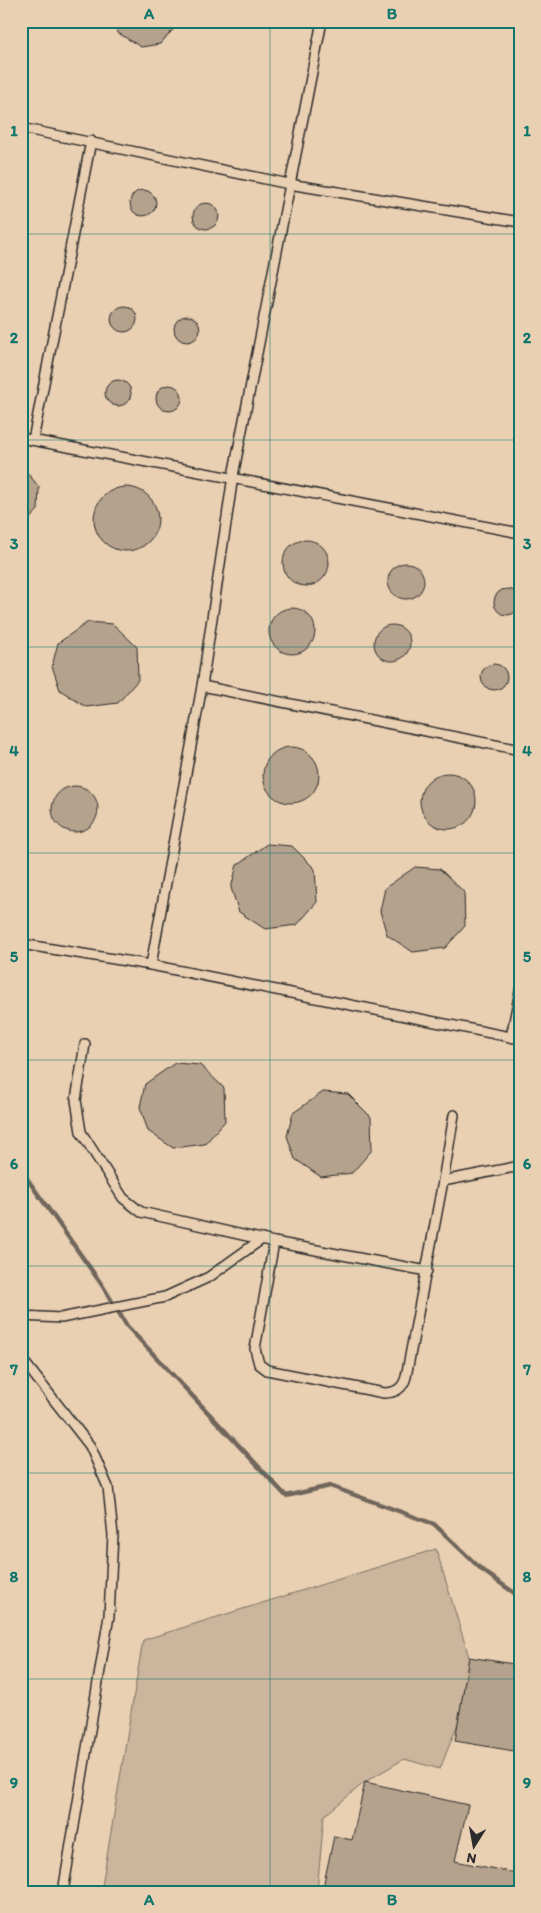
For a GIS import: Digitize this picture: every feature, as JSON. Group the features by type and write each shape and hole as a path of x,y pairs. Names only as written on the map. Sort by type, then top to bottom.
{"lane":[{"path":"150,965 202,686 233,476 322,21"},
{"path":"21,128 91,141 290,184 520,222"},
{"path":"33,440 91,141"},
{"path":"21,438 233,476 520,533"},
{"path":"202,686 520,750"},
{"path":"21,944 150,965 515,1038 520,991"},
{"path":"85,1044 76,1100 81,1132 123,1198 141,1212 155,1217 274,1242 427,1271"},
{"path":"274,1242 255,1349 259,1364 267,1370 384,1393 396,1391 404,1382 427,1271 454,1115"},
{"path":"443,1181 520,1166"},
{"path":"21,1316 61,1318 165,1297 209,1277 262,1239"},
{"path":"21,1358 90,1446 108,1487 113,1535 109,1616 63,1892"}],"shaded area":[{"path":"436,1549 469,1657 458,1723 440,1769 404,1759 365,1782 324,1816 317,1892 101,1892 143,1640"}],"building":[{"path":"114,21 181,21 160,44 141,47 118,33"},
{"path":"143,190 152,194 156,203 152,212 143,216 134,212 130,203 134,194"},
{"path":"206,203 215,207 219,216 215,225 206,229 197,225 193,216 197,207"},
{"path":"124,306 133,310 137,319 133,328 124,332 115,328 111,319 115,310"},
{"path":"187,316 196,320 200,329 196,338 187,342 178,338 174,329 178,320"},
{"path":"118,380 127,384 131,393 127,402 118,406 109,402 105,393 109,384"},
{"path":"169,385 178,389 182,398 178,407 169,411 160,407 156,398 160,389"},
{"path":"21,465 39,487 38,510 21,528"},
{"path":"120,487 132,487 149,496 156,507 158,519 156,531 149,542 132,551 120,551 108,546 99,537 94,525 94,513 99,501 108,492"},
{"path":"306,540 319,544 325,550 329,563 325,576 319,582 306,586 293,582 287,576 283,563 287,550 293,544"},
{"path":"406,563 413,564 419,568 423,574 423,588 419,594 413,598 406,599 399,598 393,594 389,588 388,581 389,574 393,568 399,564"},
{"path":"507,589 516,593 520,602 516,611 507,615 498,611 494,602 498,593"},
{"path":"292,608 305,612 311,618 315,631 311,644 305,650 292,654 279,650 273,644 269,631 273,618 279,612"},
{"path":"88,622 113,624 137,647 138,680 118,703 86,707 60,690 52,666 58,643"},
{"path":"392,625 399,626 405,630 409,636 409,650 405,656 399,660 392,661 385,660 379,656 375,650 374,643 375,636 379,630 385,626"},
{"path":"494,664 503,668 507,677 503,686 494,690 485,686 481,677 485,668"},
{"path":"285,747 297,747 307,751 315,759 319,775 315,791 307,799 297,803 285,803 275,799 267,791 263,781 263,769 267,759 275,751"},
{"path":"442,773 454,773 464,777 472,785 476,801 472,817 464,825 454,829 442,829 432,825 424,817 420,807 420,795 424,785 432,777"},
{"path":"75,786 88,790 94,796 98,809 94,822 88,828 75,832 62,828 56,822 52,809 56,796 62,790"},
{"path":"267,844 292,846 315,869 317,902 297,925 265,929 239,912 231,888 237,865"},
{"path":"415,867 440,869 464,892 465,926 445,948 413,952 387,935 380,911 385,888"},
{"path":"175,1063 200,1065 224,1088 225,1121 205,1144 173,1148 148,1131 140,1107 145,1084"},
{"path":"323,1092 348,1094 371,1117 372,1150 352,1173 321,1177 295,1159 287,1136 293,1113"},
{"path":"469,1657 520,1665 520,1752 455,1741"},
{"path":"365,1782 468,1805 455,1861 520,1874 520,1892 322,1892 334,1836 352,1840"}],"waterway":[{"path":"21,1170 102,1285 127,1326 286,1496 330,1486 434,1524 482,1570 520,1597"}]}
